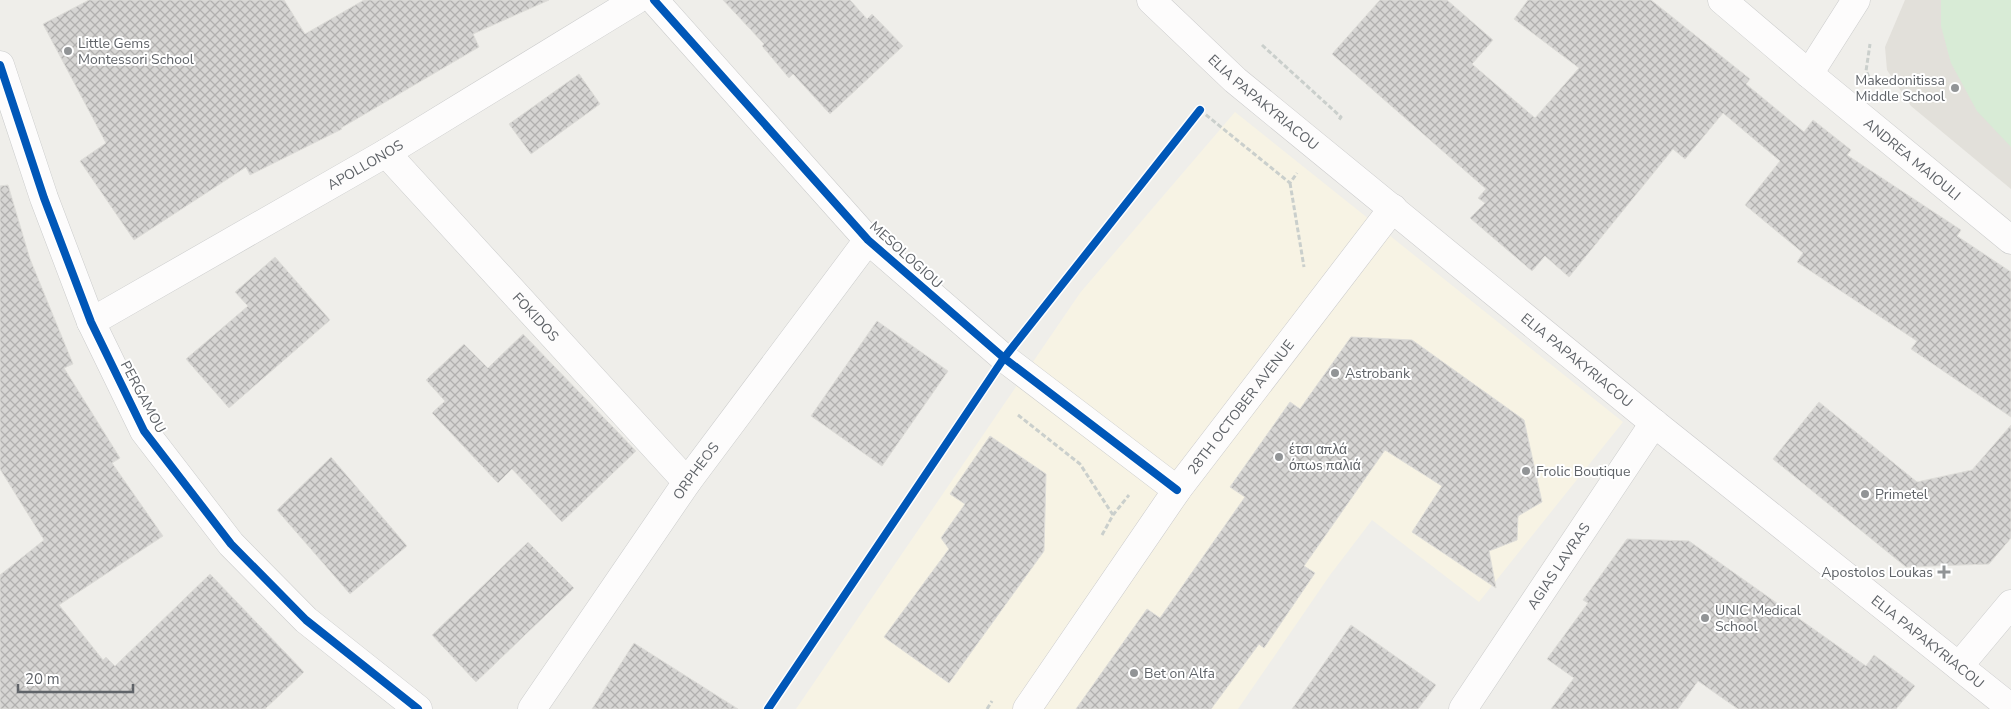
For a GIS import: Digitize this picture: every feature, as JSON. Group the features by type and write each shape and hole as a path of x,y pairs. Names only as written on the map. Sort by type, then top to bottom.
{"street":[{"name":"APOLLONOS","path":"91,322 386,153 636,0"},
{"name":"MESOLOGIOU","path":"654,0 868,240 1004,358 1177,490"},
{"name":"ELIA PAPAKYRIACOU","path":"1152,0 1235,80 1654,423 2011,708"},
{"name":"ANDREA MAIOULI","path":"1722,0 2011,240"},
{"path":"1809,74 1856,0"},
{"name":"PERGAMOU","path":"0,65 44,198 91,322 144,431 232,544 306,620 418,709"},
{"name":"FOKIDOS","path":"386,153 686,482"},
{"name":"28TH OCTOBER AVENUE","path":"1026,709 1177,490 1393,208"},
{"name":"ORPHEOS","path":"532,709 686,482 868,240"},
{"name":"AGIAS LAVRAS","path":"1463,709 1654,423"},
{"path":"1959,666 2011,604"}],"path":[{"path":"1262,45 1268,37"},
{"path":"1870,79 1866,71 1873,37"},
{"path":"1194,118 1200,110"},
{"path":"1013,411 1080,464 1113,515"}],"shaded area":[{"name":"Makedonitissa Middle School","path":"1905,0 2011,0 2011,189 1911,106 1887,70 1885,47"},
{"path":"1235,112 1623,422 1479,602 1372,520 1330,575 1238,709 796,709 1080,293"}],"green space":[{"path":"1941,0 2011,0 2011,147 1977,111 1951,63 1941,26"}],"building":[{"path":"89,0 284,0 305,34 364,0 549,0 473,34 479,47 342,129 250,175 246,167 134,240 80,161 106,143 43,24"},
{"path":"723,0 850,0 867,19 872,14 903,46 830,114 793,74 789,78 762,46 764,44"},
{"path":"1380,0 1447,0 1493,40 1472,64 1535,118 1579,68 1514,19 1528,0 1651,0 1750,79 1746,84 1804,132 1813,120 1851,150 1847,155 1961,230 1957,236 2011,272 2011,417 1911,349 1917,341 1797,262 1803,253 1745,205 1780,161 1723,113 1685,159 1673,149 1569,277 1545,256 1532,271 1470,218 1485,203 1478,198 1486,189 1332,54"},
{"path":"579,74 600,104 531,154 509,124"},
{"path":"8,185 30,259 73,364 64,368 120,458 112,463 163,536 59,605 103,660 106,657 115,666 210,574 304,672 265,709 0,709 0,575 44,540 0,469 0,186"},
{"path":"275,257 330,320 229,408 186,359 248,306 235,292"},
{"path":"877,321 948,371 882,466 811,416"},
{"path":"523,334 636,451 562,522 512,469 498,483 432,413 445,401 426,380 464,344 488,368"},
{"path":"1351,337 1412,340 1524,420 1542,502 1518,516 1517,540 1489,551 1496,588 1412,532 1442,486 1385,450 1304,566 1315,573 1264,648 1259,644 1211,709 1076,709 1147,609 1160,618 1245,497 1230,487 1290,402 1300,409"},
{"path":"1819,402 1917,482 1972,470 2011,425 2011,538 1989,564 1906,567 1773,459"},
{"path":"990,436 1046,474 1044,551 949,683 884,637 949,549 941,538 965,504 950,494"},
{"path":"331,457 407,546 350,594 277,510"},
{"path":"1627,539 1689,541 1866,666 1874,655 1915,686 1896,709 1738,709 1698,681 1678,709 1551,709 1574,678 1547,659 1588,603 1583,600"},
{"path":"528,542 574,588 476,682 432,635"},
{"path":"1351,625 1436,685 1418,709 1292,709"},
{"path":"634,643 738,709 592,709"}],"cycle path":[{"path":"654,0 868,240 1004,358 1177,490"},
{"path":"0,65 44,198 91,322 144,431 231,544 306,620 418,709"},
{"path":"768,709 1004,358 1200,110"}],"place":[{"name":"Little Gems Montessori School","path":"68,51"},
{"name":"Makedonitissa Middle School","path":"1955,88"},
{"name":"Astrobank","path":"1335,373"},
{"name":"έτσι απλά όπωs παλιά","path":"1279,457"},
{"name":"Frolic Boutique","path":"1526,471"},
{"name":"Primetel","path":"1865,494"},
{"name":"Apostolos Loukas","path":"1944,572"},
{"name":"UNIC Medical School","path":"1705,618"},
{"name":"Bet on Alfa","path":"1134,673"}]}
